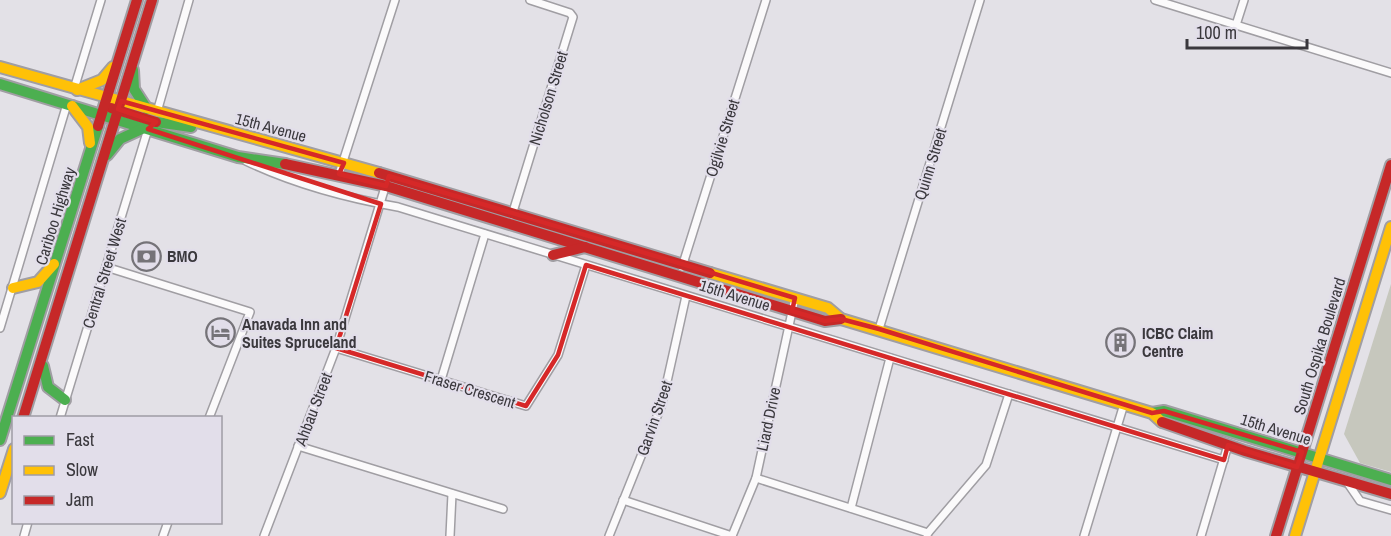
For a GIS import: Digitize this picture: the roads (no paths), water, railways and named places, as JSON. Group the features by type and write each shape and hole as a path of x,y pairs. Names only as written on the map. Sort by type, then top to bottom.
{"main road":[{"name":"Cariboo Highway","path":"0,440 137,0"},
{"name":"Cariboo Highway","path":"23,416 152,2"},
{"path":"76,89 102,80 120,55"},
{"path":"101,164 111,147 151,120 135,89 134,58"},
{"name":"15th Avenue","path":"0,67 107,98 118,110 151,120 238,157 341,169"},
{"name":"15th Avenue","path":"0,84 102,114 118,110 151,120 218,128 341,169 513,213 828,308 841,319"},
{"path":"69,105 88,127 90,152"},
{"name":"South Ospika Boulevard","path":"1276,536 1391,165"},
{"name":"15th Avenue","path":"388,181 510,224 825,321 841,319 879,329 1124,404 1152,413 1161,422 1228,445 1391,494"},
{"name":"South Ospika Boulevard","path":"1295,536 1391,227"},
{"path":"553,255 585,248"},
{"path":"13,288 38,282 57,260"},
{"path":"44,349 43,382 65,400"},
{"name":"15th Avenue","path":"1152,413 1164,411 1391,480"},
{"path":"0,493 12,455"}],"street":[{"path":"76,89 101,0"},
{"name":"Central Street West","path":"60,416 189,0"},
{"path":"341,169 394,0"},
{"name":"Nicholson Street","path":"510,224 573,17 570,13 530,0"},
{"name":"Ogilvie Street","path":"680,276 766,0"},
{"name":"Quinn Street","path":"879,329 980,0"},
{"path":"1155,0 1391,73"},
{"path":"1236,25 1244,0"},
{"path":"0,328 69,105"},
{"name":"15th Avenue","path":"238,157 266,171 485,234 1224,460"},
{"name":"Ahbau Street","path":"264,536 336,348 388,181"},
{"path":"441,380 485,234"},
{"name":"Fraser Crescent","path":"336,348 526,406 558,355 586,265"},
{"path":"106,267 250,312 209,416"},
{"name":"Garvin Street","path":"609,536 662,404 686,296"},
{"name":"Liard Drive","path":"732,536 756,478 795,298"},
{"path":"851,508 890,358"},
{"path":"756,478 927,534 986,465 1009,394"},
{"path":"1084,536 1124,404"},
{"path":"1201,536 1228,445"},
{"path":"298,446 503,509"},
{"name":"15th Avenue","path":"1347,482 1360,501 1391,510"},
{"path":"450,536 452,494"},
{"path":"623,500 732,536"}],"place":[{"name":"BMO","path":"146,256"},
{"name":"Anavada Inn and Suites Spruceland","path":"221,333"},
{"name":"ICBC Claim Centre","path":"1121,342"}]}
